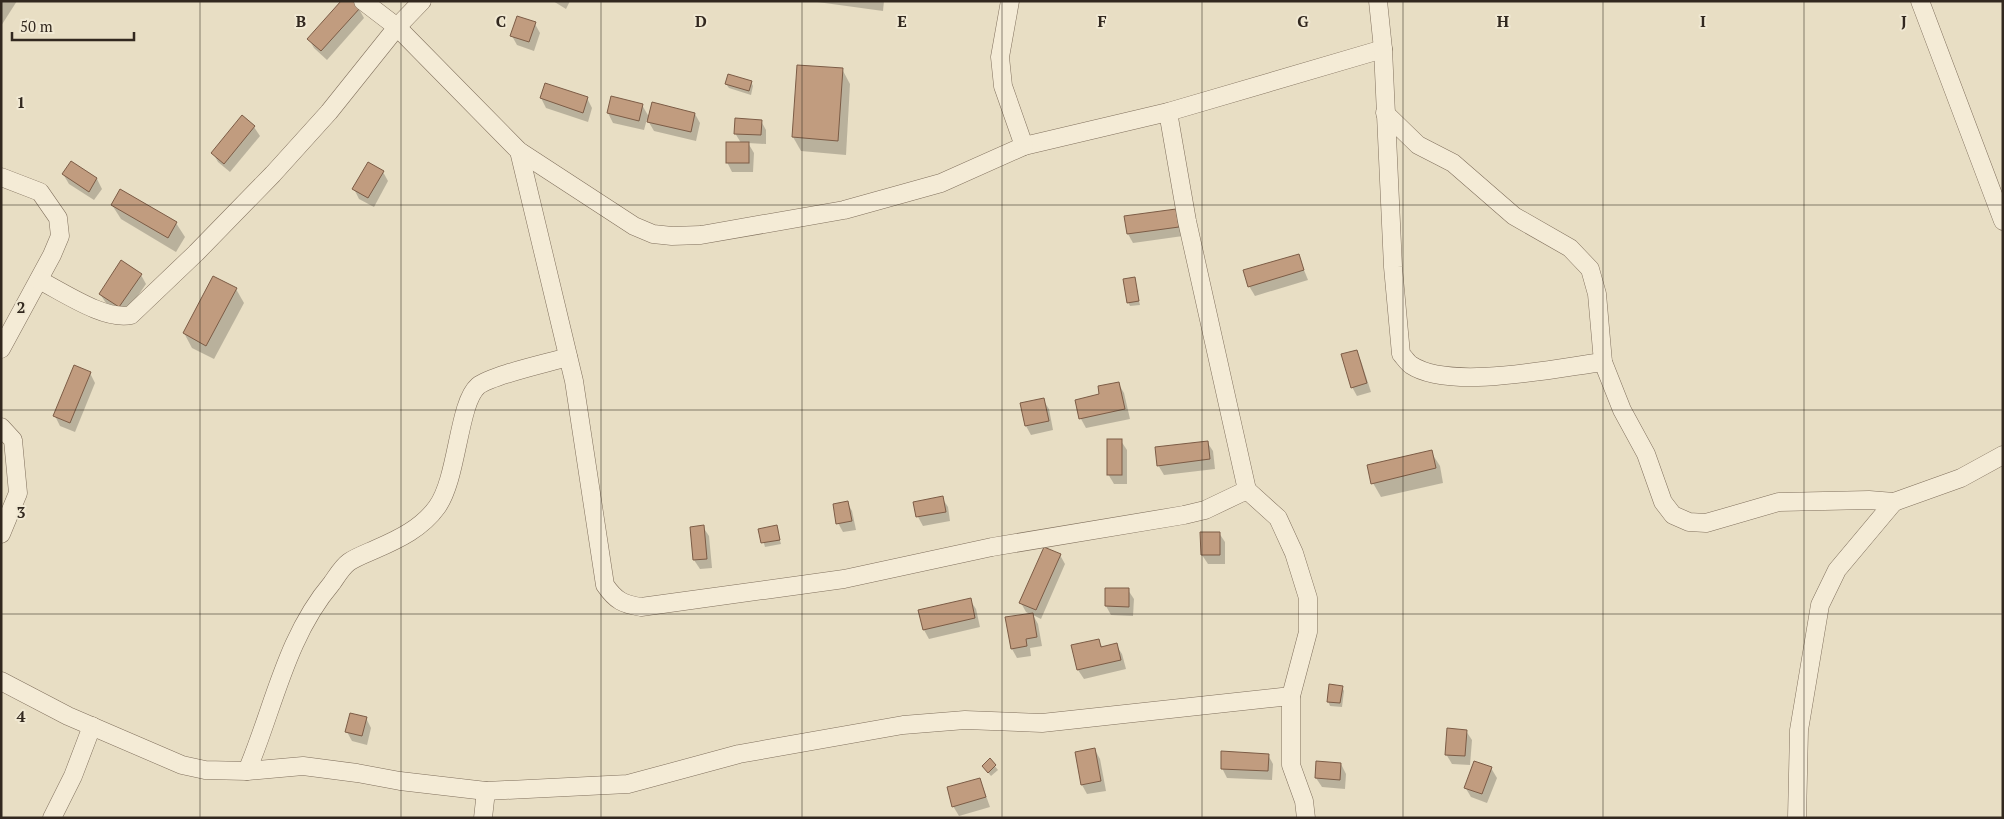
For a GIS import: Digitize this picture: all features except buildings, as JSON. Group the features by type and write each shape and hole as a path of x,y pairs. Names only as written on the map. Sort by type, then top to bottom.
{"street":[{"path":"363,1 397,27 519,151 634,226 653,234 672,236 701,235 834,211 903,195 973,170 1024,146 1168,112 1383,49"},
{"path":"39,280 107,314 122,317 131,315 196,253 273,174 329,112 397,27 422,1"},
{"path":"1378,1 1383,49 1393,267 1401,354 1410,364 1436,374 1464,377 1491,377 1603,362"},
{"path":"1920,1 2003,221"},
{"path":"1008,2 1000,57 1003,86 1024,146"},
{"path":"1168,112 1187,221 1247,490 1278,518 1294,553 1308,598 1308,632 1291,696 1291,765 1304,801 1306,818"},
{"path":"1386,113 1418,145 1453,164 1514,216 1570,248 1590,269 1597,294 1603,362 1622,410 1646,454 1663,502 1673,515 1689,522 1706,522 1778,502 1869,500 1894,502 1961,478 2003,455"},
{"path":"519,151 568,357 587,456 605,585 614,599 624,604 641,607 844,579 992,548 1184,515 1206,510 1247,490"},
{"path":"1,177 40,192 58,218 60,236 39,280 1,349"},
{"path":"247,771 288,654 307,618 327,588 348,562 392,542 423,524 438,506 449,485 469,402 478,386 502,376 568,357"},
{"path":"1,427 13,440 18,493 1,534"},
{"path":"1798,818 1799,730 1820,605 1837,570 1894,502"},
{"path":"1,681 92,726 182,765 205,770 247,771 303,766 408,782 486,791 628,784 739,754 903,726 965,720 1042,723 1291,696"},
{"path":"52,818 73,776 92,726"},
{"path":"483,818 486,791"}]}
